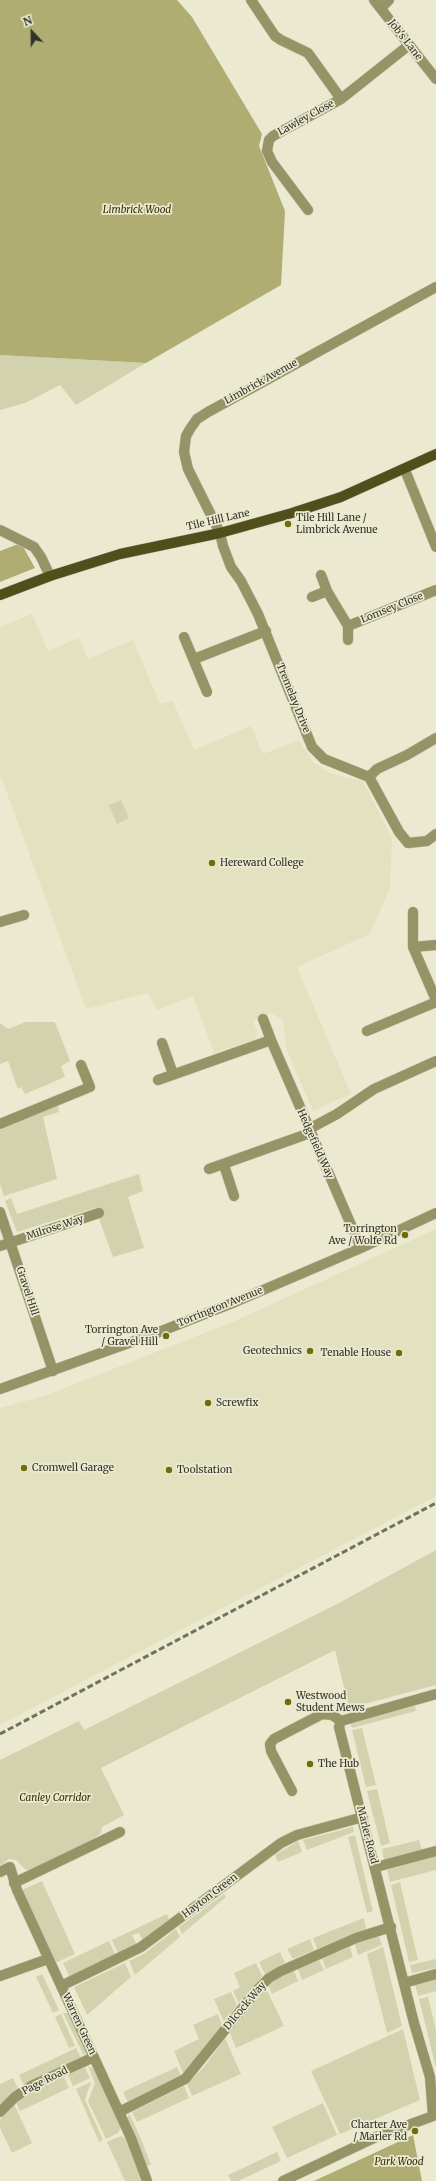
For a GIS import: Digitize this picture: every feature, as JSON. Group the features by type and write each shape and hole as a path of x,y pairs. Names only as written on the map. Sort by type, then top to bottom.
{"main road":[{"name":"Tile Hill Lane","path":"0,595 50,576 120,554 220,533 292,514 342,497 405,470 436,454"}],"street":[{"path":"251,0 275,36 308,53 341,99"},
{"name":"Job's Lane","path":"374,0 436,79"},
{"path":"381,8 389,0"},
{"name":"Lawley Close","path":"308,210 272,162 267,145 273,136 341,99 409,45"},
{"name":"Limbrick Avenue","path":"220,533 185,461 184,444 186,436 195,422 208,412 230,399 436,287"},
{"path":"405,470 436,547"},
{"path":"0,530 34,547 41,557 50,576"},
{"name":"Tremelay Drive","path":"220,533 231,567 249,595 266,631 312,747 324,758 369,778"},
{"name":"Lomsey Close","path":"321,575 327,591 348,626 348,640"},
{"name":"Lomsey Close","path":"348,626 436,590"},
{"path":"312,597 327,591"},
{"path":"194,659 266,631"},
{"path":"184,637 207,692"},
{"path":"436,738 407,755 377,769 369,778 399,832 408,843 427,841 436,834"},
{"path":"367,1031 436,1001 413,947 413,912"},
{"path":"0,922 24,915"},
{"path":"413,947 436,945"},
{"name":"Hedgefield Way","path":"263,1019 309,1131 361,1248"},
{"path":"158,1080 172,1074 238,1053 271,1040"},
{"path":"162,1043 172,1074"},
{"path":"209,1169 224,1165 309,1131 374,1089 436,1061"},
{"path":"0,1124 90,1087 81,1065"},
{"path":"224,1165 234,1196"},
{"name":"Gravel Hill","path":"0,1212 53,1371"},
{"name":"Milrose Way","path":"0,1246 99,1213"},
{"name":"Torrington Avenue","path":"0,1389 53,1371 183,1322 361,1248 436,1213"},
{"path":"292,1791 271,1751 270,1744 274,1739 322,1714 332,1715 341,1721 436,1694"},
{"name":"Marler Road","path":"341,1721 339,1727 376,1867 404,1983 433,2082 435,2116"},
{"name":"Hayton Green","path":"61,1986 141,1947 281,1843 297,1835 363,1817"},
{"path":"14,1883 120,1832"},
{"path":"376,1867 436,1851"},
{"name":"Warren Green","path":"0,1872 10,1868 14,1883 48,1959 131,2138 147,2181"},
{"name":"Dilcock Way","path":"119,2112 185,2079 258,1988 269,1978 281,1970 349,1941 390,1927"},
{"path":"0,1976 48,1959"},
{"path":"404,1983 436,1974"},
{"name":"Page Road","path":"0,2112 15,2097 33,2085 94,2057"},
{"path":"283,2181 376,2137 435,2116"}],"shaded area":[{"name":"Hereward College","path":"32,614 48,651 79,638 88,659 133,640 160,704 173,701 194,750 251,726 263,754 299,740 313,762 332,774 363,781 392,838 390,888 370,934 297,967 351,1094 313,1111 286,1048 283,1021 272,1013 253,1021 258,1033 254,1040 214,1053 193,996 157,1010 148,993 86,1009 0,774 0,627"},
{"path":"436,1229 436,1496 0,1725 0,1408 47,1395 235,1321"}],"green space":[{"name":"Limbrick Wood","path":"0,0 177,0 192,17 262,134 259,146 285,211 281,285 146,363 0,355"},
{"path":"0,355 146,363 76,405 60,385 25,403 0,410"},
{"path":"21,543 35,568 0,582 0,551"},
{"path":"121,800 129,818 117,824 109,805"},
{"path":"26,1022 55,1022 70,1061 61,1066 65,1077 25,1094 21,1087 18,1089 8,1061 0,1064 0,1023 8,1029"},
{"path":"58,1104 59,1112 43,1117 57,1179 4,1196 0,1184 0,1130"},
{"path":"139,1174 143,1191 128,1197 144,1248 113,1257 95,1208 17,1232 5,1201 11,1198 17,1214"},
{"name":"Canley Corridor","path":"436,1550 436,1685 349,1708 335,1650 101,1768 124,1815 102,1827 101,1833 88,1843 32,1870 26,1870 16,1860 9,1859 0,1866 0,1760 79,1721 84,1730 337,1604"},
{"path":"415,1706 416,1711 352,1728 350,1722"},
{"path":"362,1728 376,1785 366,1787 352,1730"},
{"path":"377,1789 390,1843 381,1846 367,1791"},
{"path":"353,1827 354,1832 307,1850 303,1840"},
{"path":"355,1835 373,1911 367,1913 348,1837"},
{"path":"419,1840 422,1851 384,1860 382,1849"},
{"path":"298,1841 302,1852 278,1862 275,1855"},
{"path":"436,1856 436,1870 390,1882 387,1870"},
{"path":"42,1881 75,1954 55,1963 22,1890"},
{"path":"400,1882 418,1960 409,1962 391,1885"},
{"path":"224,1894 226,1897 182,1934 179,1927"},
{"path":"167,1914 170,1921 143,1941 139,1933 132,1935 137,1945 119,1955 112,1940"},
{"path":"364,1918 366,1929 317,1949 313,1938"},
{"path":"176,1929 180,1937 135,1975 129,1961 145,1953"},
{"path":"379,1936 382,1945 358,1955 355,1944"},
{"path":"310,1939 314,1950 293,1959 287,1949"},
{"path":"109,1941 116,1956 70,1978 63,1963"},
{"path":"350,1947 353,1957 326,1969 322,1958"},
{"path":"383,1947 402,2026 387,2033 367,1954"},
{"path":"280,1952 285,1963 265,1974 259,1962"},
{"path":"436,1959 436,1968 412,1973 410,1965"},
{"path":"319,1960 324,1970 302,1980 298,1969"},
{"path":"125,1963 131,1977 87,2015 74,1987"},
{"path":"256,1963 262,1976 239,2004 233,1991 240,1987 234,1973"},
{"path":"294,1971 298,1981 272,1994 269,1986 280,1977"},
{"path":"42,1974 59,2010 53,2013 36,1977"},
{"path":"436,1979 436,1991 418,1996 415,1984"},
{"path":"266,1988 284,2026 236,2048 230,2033"},
{"path":"231,1992 237,2005 224,2022 214,1999"},
{"path":"428,1997 436,2030 436,2068 419,1999"},
{"path":"63,2013 68,2013 86,2051 84,2056"},
{"path":"61,2014 75,2046 69,2048 55,2017"},
{"path":"218,2014 222,2025 183,2073 174,2051 199,2039 193,2025"},
{"path":"403,2029 420,2100 340,2134 311,2071"},
{"path":"225,2038 241,2074 192,2096 187,2084 204,2067"},
{"path":"76,2048 81,2058 24,2085 19,2075"},
{"path":"88,2066 94,2069 121,2127 118,2133 106,2139 88,2101 95,2083"},
{"path":"85,2067 90,2078 73,2086 68,2075"},
{"path":"177,2067 181,2075 177,2078 128,2102 123,2092"},
{"path":"64,2077 69,2088 20,2111 16,2102 33,2091"},
{"path":"13,2078 18,2088 0,2104 0,2084"},
{"path":"91,2082 85,2100 103,2140 99,2142 76,2089"},
{"path":"184,2086 189,2098 137,2122 132,2112"},
{"path":"323,2103 337,2135 287,2158 272,2127"},
{"path":"14,2104 32,2143 12,2153 0,2128 0,2120"},
{"path":"129,2113 151,2165 146,2166 144,2164 135,2133 128,2118"},
{"name":"Park Wood","path":"413,2135 422,2181 314,2181"},
{"path":"121,2136 127,2140 141,2181 125,2181 107,2142"},
{"path":"277,2152 281,2161 238,2181 231,2181 228,2175"}],"railway":[{"path":"0,1734 436,1503"}],"place":[{"name":"Tile Hill Lane / Limbrick Avenue","path":"288,524"},
{"name":"Hereward College","path":"212,863"},
{"name":"Torrington Ave / Wolfe Rd","path":"405,1235"},
{"name":"Torrington Ave / Gravel Hill","path":"166,1336"},
{"name":"Geotechnics","path":"310,1351"},
{"name":"Tenable House","path":"399,1353"},
{"name":"Screwfix","path":"208,1403"},
{"name":"Cromwell Garage","path":"24,1468"},
{"name":"Toolstation","path":"169,1470"},
{"name":"Westwood Student Mews","path":"288,1702"},
{"name":"The Hub","path":"310,1764"},
{"name":"Charter Ave / Marler Rd","path":"415,2131"}]}
